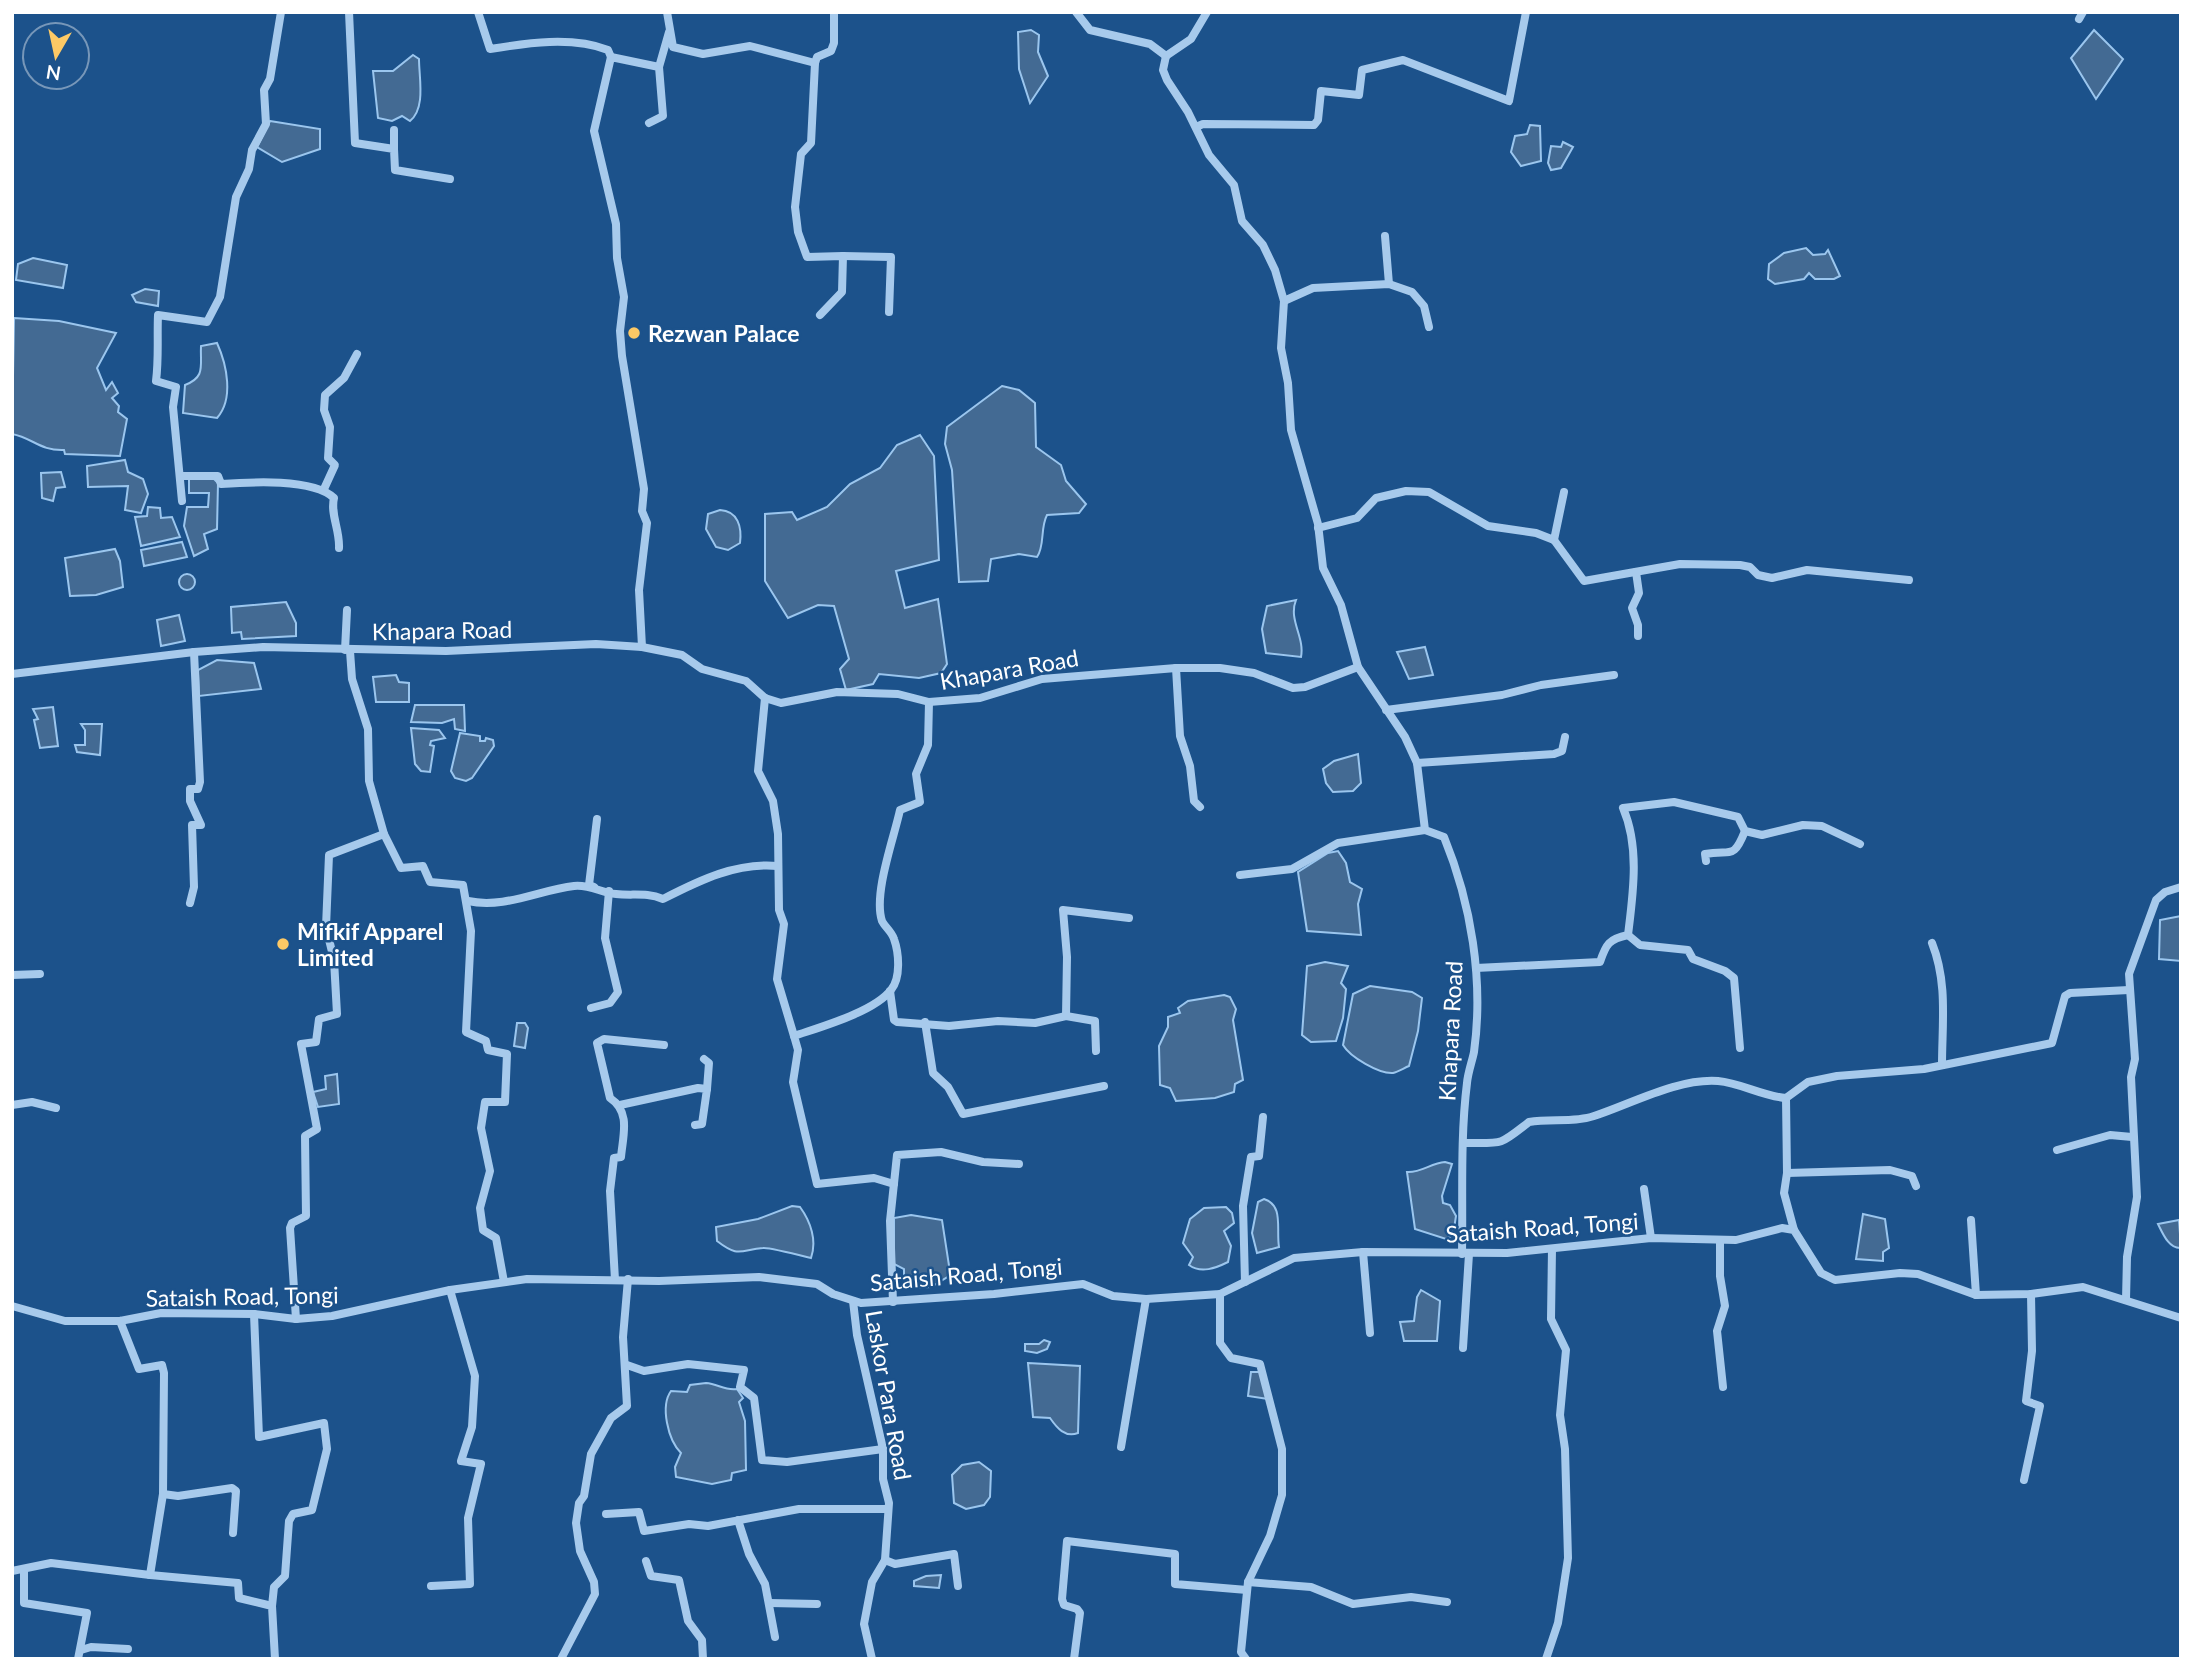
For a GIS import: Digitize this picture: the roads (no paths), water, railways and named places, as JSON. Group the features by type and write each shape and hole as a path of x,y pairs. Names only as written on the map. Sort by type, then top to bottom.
{"street":[{"path":"182,501 173,407 176,387 156,381 160,354 156,347 158,315 207,322 220,297 236,197 249,169 252,150 266,124 264,90 270,79 272,48 281,12"},
{"path":"349,12 355,143 394,149"},
{"path":"478,12 490,49 559,43 593,44 608,50 611,57 594,131 616,224 617,258 624,297 620,331 622,356 644,489 642,511 647,523 639,590 642,647"},
{"path":"667,12 673,47 703,54 750,46 815,63"},
{"path":"834,12 834,43 831,51 817,57 815,63 811,143 801,154 795,207 798,232 807,257 891,257 889,312"},
{"path":"1076,12 1090,30 1150,44 1166,56"},
{"path":"1207,12 1191,39 1166,56 1163,70 1209,155 1234,185 1242,221 1263,245 1284,301 1281,348 1288,383 1291,430 1318,528 1323,568 1341,605 1358,667 1405,737 1417,763 1424,830 1338,843 1292,869 1240,875"},
{"path":"1196,127 1203,124 1314,125 1318,120 1321,91 1359,95 1362,70 1403,60 1509,101 1527,12"},
{"path":"649,123 663,116 659,67 670,25"},
{"path":"611,57 659,67"},
{"path":"394,130 395,170 450,178"},
{"path":"1385,236 1389,284"},
{"path":"820,315 842,292 843,256"},
{"path":"1284,301 1313,288 1389,284 1412,292 1424,306 1429,327"},
{"path":"324,489 335,465 328,458 330,427 324,410 325,395 344,378 357,354"},
{"path":"181,476 218,476 220,484 245,482 324,489 334,498 331,509 340,530 339,548"},
{"path":"1318,528 1357,518 1376,498 1406,491 1429,492 1488,526 1536,533 1554,540 1584,581 1680,564 1740,565 1772,578 1807,570 1909,580"},
{"path":"1554,540 1564,492"},
{"path":"1636,572 1639,593 1632,608 1638,625 1638,636"},
{"path":"347,610 352,680 368,729 369,780 384,834 401,868 423,866 430,882 463,885 468,901 471,930 466,1032 486,1041 488,1050 506,1054 505,1101 485,1102 481,1128 490,1171 480,1208 483,1230 496,1238 504,1282"},
{"name":"Khapara Road","path":"12,674 194,652 263,647 348,651 446,651 596,644 642,647 682,655 702,669 746,681 765,698 781,703 836,692 898,694 929,702 980,698 1042,678 1176,668 1220,668 1254,673 1293,688 1306,687 1358,667"},
{"path":"190,903 194,887 192,825 201,825 190,801 190,789 198,789 200,782 194,652"},
{"path":"1176,668 1180,736 1190,766 1195,801 1200,807"},
{"path":"1386,710 1502,695 1541,685 1614,675"},
{"path":"765,698 758,771 773,801 779,910 783,924 777,979 798,1049 793,1082 817,1184 874,1178 894,1184"},
{"path":"929,702 928,745 916,774 920,802 900,810 881,893 882,920 894,938 898,971 890,991 894,1020 948,1026 998,1021 1035,1023 1066,1017 1095,1021 1096,1051"},
{"path":"1417,763 1555,754 1562,751 1564,737"},
{"path":"1628,934 1633,900 1633,848 1623,808 1674,803 1738,817 1745,831 1738,848 1730,854 1705,854 1706,861"},
{"path":"594,887 589,885 597,819"},
{"path":"1745,831 1762,835 1803,825 1822,825 1860,844"},
{"name":"Khapara Road","path":"1424,830 1444,836 1471,928 1476,968 1474,1050 1467,1082 1464,1143 1466,1254 1463,1348"},
{"path":"296,1319 290,1228 292,1223 306,1216 305,1136 317,1129 301,1044 316,1042 319,1019 337,1014 334,960 326,928 329,855 384,834"},
{"path":"468,901 502,902 577,885 594,887 613,894 650,894 663,899 697,881 753,863 778,866"},
{"path":"2126,1300 2128,1248 2137,1198 2131,1077 2135,1059 2129,990 2134,954 2156,900 2165,892 2181,887"},
{"path":"591,1008 611,1003 618,992 605,938 608,891"},
{"path":"1066,1017 1068,957 1063,910 1129,918"},
{"path":"1476,968 1600,962 1605,945 1612,938 1628,934"},
{"path":"1628,934 1640,945 1688,950 1693,959 1725,971 1734,978 1740,1048"},
{"path":"1932,943 1940,962 1944,1005 1942,1065"},
{"path":"12,975 40,974"},
{"path":"1464,1143 1500,1143 1518,1133 1529,1122 1593,1116 1644,1096 1698,1082 1718,1081 1756,1094 1786,1098 1808,1082 1837,1076 1942,1065 2052,1043 2065,996 2070,993 2129,990"},
{"path":"794,1036 839,1020 890,991"},
{"path":"925,1022 933,1073 948,1087 963,1114 1104,1086"},
{"path":"615,1280 610,1191 614,1158 621,1157 625,1122 620,1105 610,1098 600,1066 598,1040 664,1045"},
{"path":"695,1125 702,1124 705,1118 709,1063 704,1059"},
{"path":"620,1105 698,1088 707,1089"},
{"path":"1786,1098 1787,1174 1784,1193 1794,1230 1821,1273 1835,1280 1900,1273 1918,1274 1976,1295 2031,1294 2083,1287 2181,1318"},
{"path":"12,1105 32,1101 56,1108"},
{"path":"1245,1282 1243,1206 1251,1157 1259,1156 1263,1117"},
{"path":"2057,1150 2110,1135 2132,1137"},
{"path":"893,1302 890,1221 897,1155 941,1152 983,1162 1019,1164"},
{"path":"1787,1174 1890,1170 1912,1176 1916,1186"},
{"path":"1644,1189 1651,1238"},
{"path":"1970,1220 1976,1295"},
{"name":"Sataish Road, Tongi","path":"12,1306 65,1321 120,1321 161,1313 254,1314 296,1319 332,1316 423,1299 450,1290 527,1279 787,1279 817,1284 861,1303 1083,1284 1113,1296 1146,1299 1220,1294 1294,1258 1363,1252 1466,1254 1552,1249 1651,1238 1720,1240 1782,1228 1794,1230"},
{"path":"1720,1240 1720,1276 1725,1306 1717,1332 1724,1387"},
{"path":"1546,1659 1558,1623 1568,1558 1565,1449 1560,1415 1566,1350 1551,1319 1552,1249"},
{"path":"1363,1252 1370,1333"},
{"path":"561,1659 594,1600 594,1582 580,1551 576,1523 591,1454 611,1418 627,1406 627,1365 624,1360 623,1337 628,1279"},
{"path":"431,1586 470,1584 468,1518 481,1464 461,1461 472,1427 475,1376 450,1290"},
{"path":"1220,1294 1220,1343 1231,1358 1260,1364 1282,1449 1282,1495 1277,1517 1247,1586 1241,1653 1245,1659"},
{"path":"2024,1480 2040,1406 2026,1401 2032,1351 2031,1294"},
{"path":"1121,1447 1146,1299"},
{"name":"Laskor Para Road","path":"853,1301 857,1335 883,1449 883,1479 889,1503 885,1560 866,1602 864,1623 872,1659"},
{"path":"254,1314 259,1437 324,1423 327,1448 312,1510 293,1514 289,1521 285,1576 274,1587 272,1606 275,1659"},
{"path":"120,1321 139,1369 163,1365 163,1494 150,1575"},
{"path":"627,1365 644,1371 688,1364 744,1370 740,1387 754,1398 762,1460 787,1462 883,1449"},
{"path":"163,1494 178,1496 232,1488 236,1490 233,1533"},
{"path":"606,1514 639,1512 644,1531 689,1524 708,1527 799,1509 887,1509"},
{"path":"737,1520 749,1554 765,1584 775,1637"},
{"path":"1074,1659 1080,1613 1077,1609 1064,1605 1062,1599 1067,1541 1175,1554 1175,1584 1311,1587 1353,1604 1411,1597 1447,1602"},
{"path":"885,1560 895,1564 954,1554 958,1586"},
{"path":"646,1561 651,1576 679,1580 688,1621 702,1640 703,1659"},
{"path":"12,1571 24,1571 51,1563 238,1583 239,1598 272,1606"},
{"path":"24,1571 24,1603 87,1613 79,1654 128,1649"},
{"path":"769,1602 817,1604"}],"water":[{"path":"1031,30 1039,35 1038,52 1048,76 1030,103 1019,69 1018,32"},
{"path":"2094,30 2123,59 2096,99 2071,58"},
{"path":"413,55 419,59 420,84 420,101 415,115 410,121 402,116 392,121 378,118 373,71 393,71"},
{"path":"270,121 320,129 320,149 282,162 257,147"},
{"path":"1530,125 1540,126 1541,161 1521,166 1511,152 1515,136 1527,134"},
{"path":"1563,142 1573,147 1561,168 1551,170 1548,163 1551,146 1561,147"},
{"path":"1806,248 1813,255 1825,254 1828,250 1840,276 1834,279 1815,279 1809,273 1804,279 1775,284 1768,279 1769,264 1784,253"},
{"path":"33,258 67,265 63,288 16,280 18,264"},
{"path":"145,289 159,291 158,306 136,302 132,295"},
{"path":"14,318 59,321 116,333 97,368 106,390 112,382 118,393 112,398 119,406 118,412 127,419 120,456 65,454 64,450 49,448 12,434"},
{"path":"217,343 224,361 227,382 226,401 222,410 217,418 183,413 185,385 192,382 201,370 201,346"},
{"path":"1002,386 1019,390 1035,403 1036,447 1061,465 1066,481 1086,504 1079,513 1047,515 1037,557 1019,554 991,559 988,581 959,582 952,470 945,444 947,427"},
{"path":"920,435 934,456 939,560 896,571 905,608 938,599 947,664 941,673 919,678 879,674 873,684 846,690 840,669 849,659 834,606 818,605 788,618 765,581 765,514 792,512 797,520 827,507 850,484 880,468 897,445"},
{"path":"125,460 128,472 143,479 148,494 141,513 125,510 128,486 88,487 87,466"},
{"path":"61,472 65,487 56,488 53,501 42,498 41,473"},
{"path":"213,478 218,483 217,529 204,534 208,549 194,556 184,526 187,507 208,507 209,493 189,493 189,479"},
{"path":"148,507 160,508 161,518 172,517 180,537 141,546 135,517 147,516"},
{"path":"720,510 735,517 740,531 740,543 728,550 716,547 706,529 708,514"},
{"path":"182,542 187,557 144,566 141,550"},
{"path":"115,549 120,561 123,587 96,595 70,596 65,558"},
{"path":"187,574 193,576 193,588 187,590 181,588 179,582 181,576"},
{"path":"1296,600 1294,615 1301,642 1301,657 1266,653 1262,629 1267,606"},
{"path":"286,602 296,623 296,636 242,639 241,632 232,633 231,607"},
{"path":"179,615 185,641 161,646 157,620"},
{"path":"1425,647 1433,675 1409,679 1397,652"},
{"path":"217,660 254,663 261,689 199,696 198,670"},
{"path":"396,675 399,682 409,683 409,702 376,702 373,677"},
{"path":"415,705 464,705 465,731 455,729 454,719 442,723 411,722"},
{"path":"53,707 58,746 40,748 34,720 38,719 33,709"},
{"path":"81,724 102,724 100,755 77,752 75,745 85,745 85,730"},
{"path":"411,728 439,730 445,738 431,741 430,745 434,746 430,772 421,771 415,764"},
{"path":"460,733 480,736 480,741 485,741 486,738 493,740 494,746 472,778 466,781 455,778 451,771"},
{"path":"1358,754 1361,783 1353,791 1333,792 1326,783 1323,769 1334,761"},
{"path":"1338,851 1346,863 1350,882 1362,889 1358,904 1361,935 1307,931 1298,872 1328,853"},
{"path":"2181,916 2181,961 2159,959 2160,920"},
{"path":"1325,962 1348,966 1341,983 1346,989 1343,1018 1336,1041 1311,1042 1302,1035 1307,966"},
{"path":"1370,986 1412,992 1422,998 1418,1031 1409,1066 1395,1072 1387,1073 1365,1064 1343,1045 1353,994"},
{"path":"1224,995 1230,997 1236,1009 1233,1020 1243,1080 1235,1084 1234,1092 1215,1098 1176,1101 1170,1088 1160,1085 1159,1046 1168,1027 1168,1017 1180,1013 1178,1008 1188,1001"},
{"path":"517,1023 525,1023 528,1028 525,1048 514,1046"},
{"path":"337,1074 339,1104 318,1107 313,1092 326,1089 325,1076"},
{"path":"1445,1162 1452,1164 1442,1196 1443,1203 1450,1205 1456,1216 1453,1235 1446,1239 1415,1229 1407,1172"},
{"path":"1264,1199 1274,1206 1277,1212 1279,1247 1257,1253 1252,1233 1258,1202"},
{"path":"792,1206 800,1207 810,1225 813,1238 811,1258 766,1248 740,1252 730,1250 717,1241 716,1227 758,1219"},
{"path":"1226,1207 1232,1213 1234,1223 1224,1231 1231,1246 1228,1262 1203,1270 1194,1268 1189,1265 1193,1257 1183,1243 1190,1219 1204,1208"},
{"path":"1863,1214 1885,1219 1889,1248 1883,1252 1883,1261 1856,1259"},
{"path":"911,1215 942,1220 950,1272 949,1276 931,1287 907,1288 904,1286 904,1269 894,1264 894,1218"},
{"path":"2179,1220 2181,1248 2177,1248 2164,1236 2158,1224"},
{"path":"1421,1290 1440,1301 1437,1341 1404,1341 1400,1322 1414,1321 1417,1297"},
{"path":"1044,1340 1050,1342 1047,1349 1037,1353 1025,1351 1025,1344 1039,1344"},
{"path":"1028,1363 1080,1366 1078,1433 1065,1433 1050,1418 1033,1417"},
{"path":"1251,1372 1260,1372 1268,1399 1248,1396"},
{"path":"706,1383 737,1389 743,1398 739,1402 745,1421 746,1470 732,1473 731,1480 712,1484 676,1477 675,1467 681,1453 672,1440 666,1414 671,1391 687,1392 690,1385"},
{"path":"979,1462 991,1471 990,1497 984,1505 966,1509 954,1503 952,1475 962,1465"},
{"path":"941,1575 939,1588 914,1586 914,1581 926,1576"}],"place":[{"name":"Rezwan Palace","path":"634,333"},
{"name":"Mifkif Apparel Limited","path":"283,944"}]}
